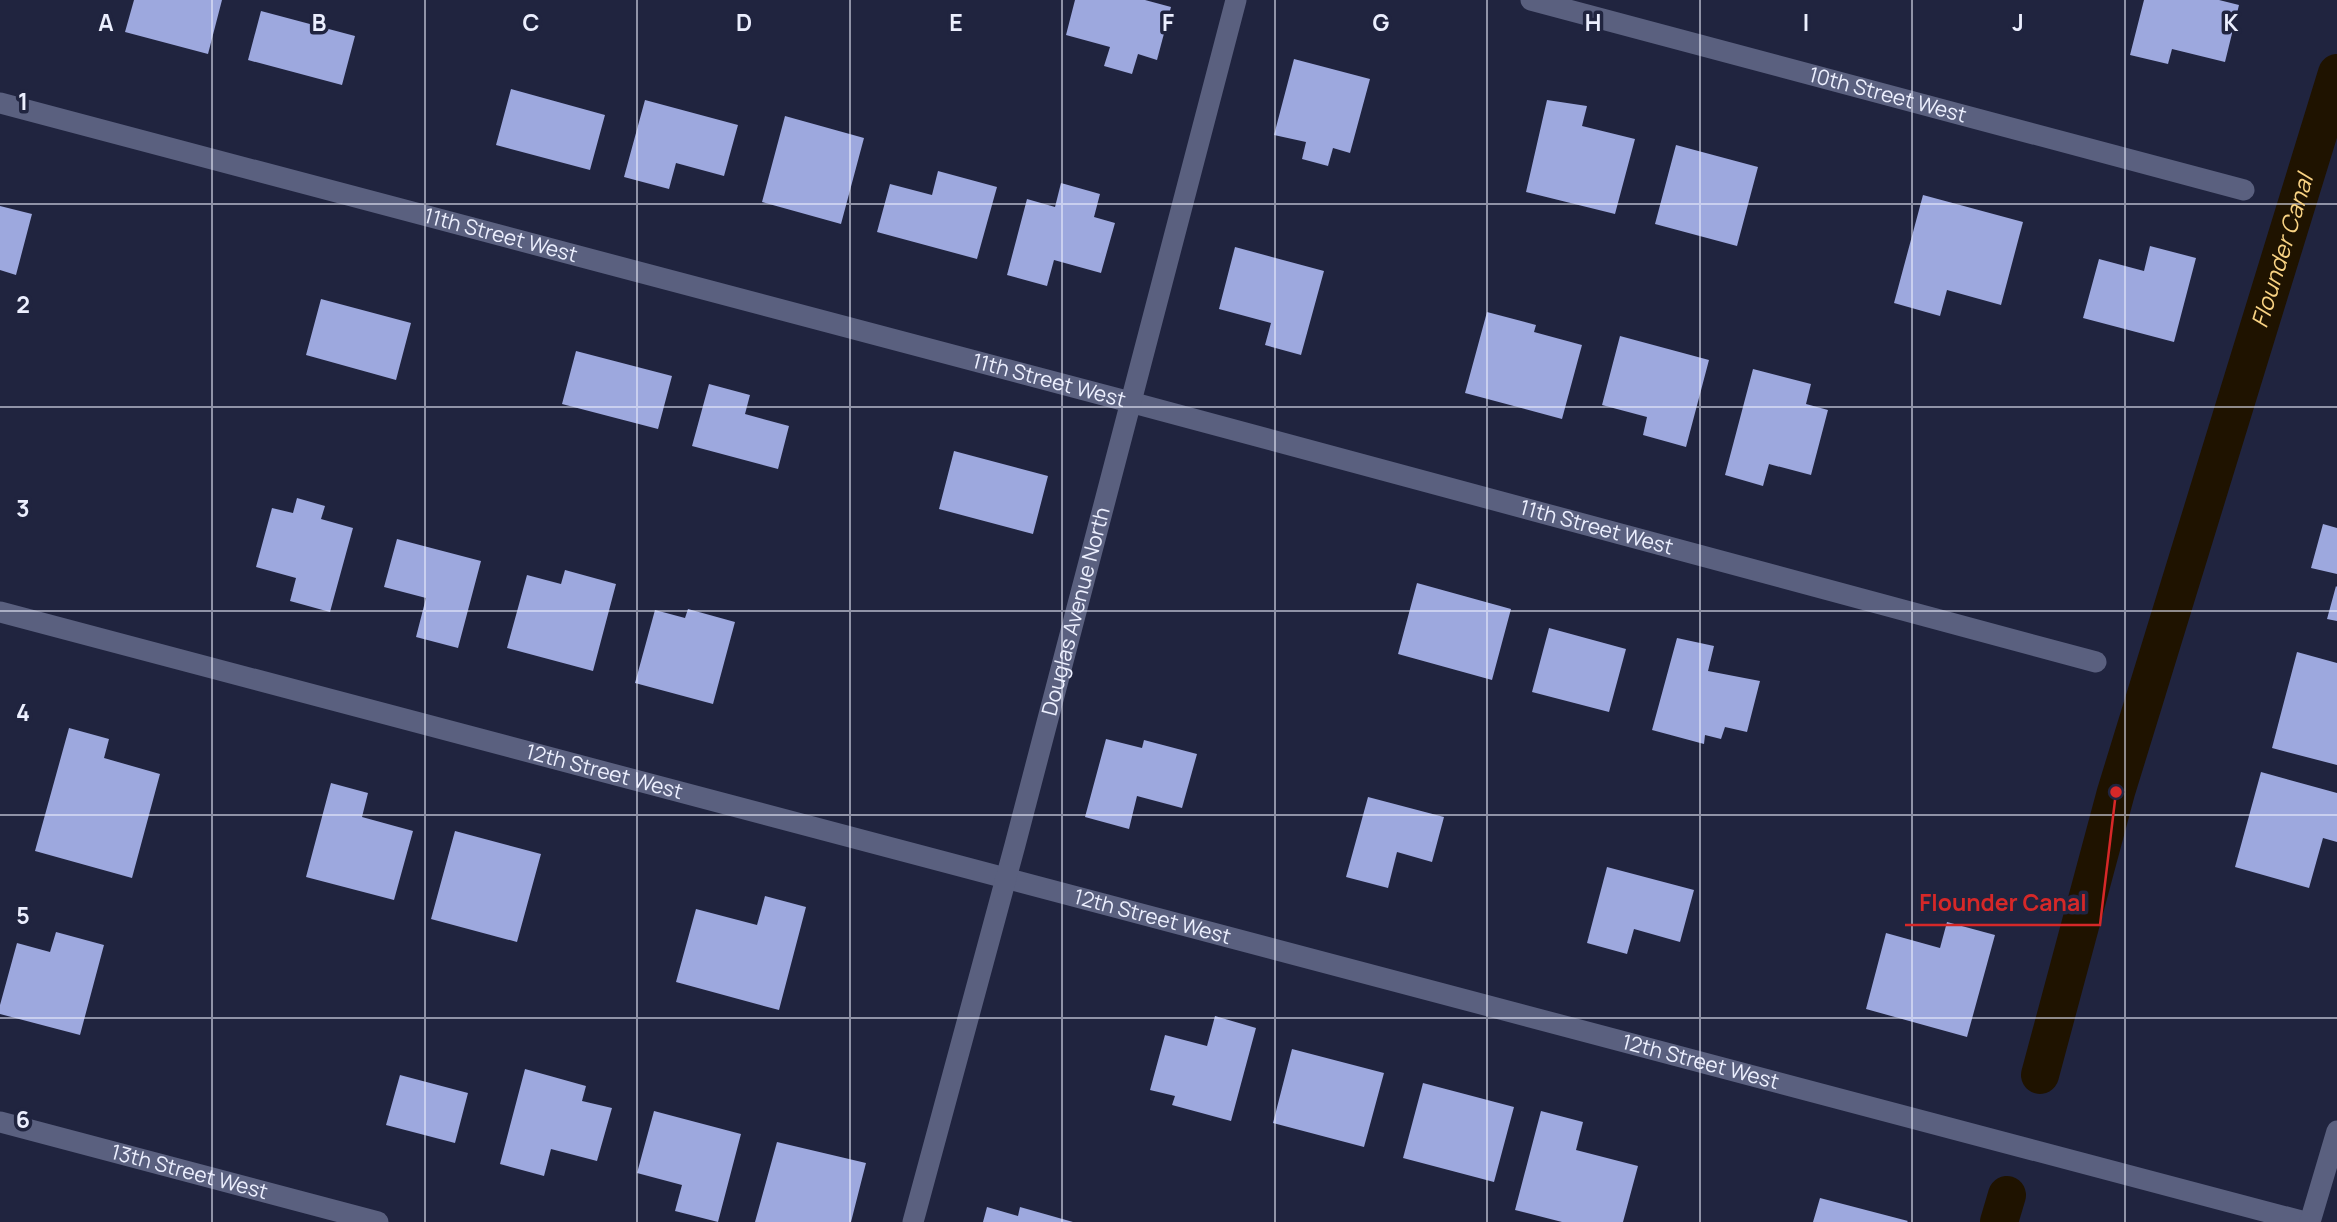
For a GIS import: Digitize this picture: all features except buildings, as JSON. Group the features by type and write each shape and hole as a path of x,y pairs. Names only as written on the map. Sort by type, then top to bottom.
{"street":[{"name":"Douglas Avenue North","path":"913,1222 1236,0"},
{"name":"10th Street West","path":"1531,0 2244,190"},
{"name":"11th Street West","path":"0,103 1130,402 2096,662"},
{"name":"12th Street West","path":"0,611 2307,1222"},
{"name":"13th Street West","path":"0,1122 378,1222"},
{"path":"2307,1222 2337,1131"}],"waterway":[{"name":"Flounder Canal","path":"2040,1075 2116,792 2337,73"},
{"name":"Flounder Canal","path":"1999,1222 2007,1195"}],"place":[{"name":"Flounder Canal","path":"2116,792"}]}
